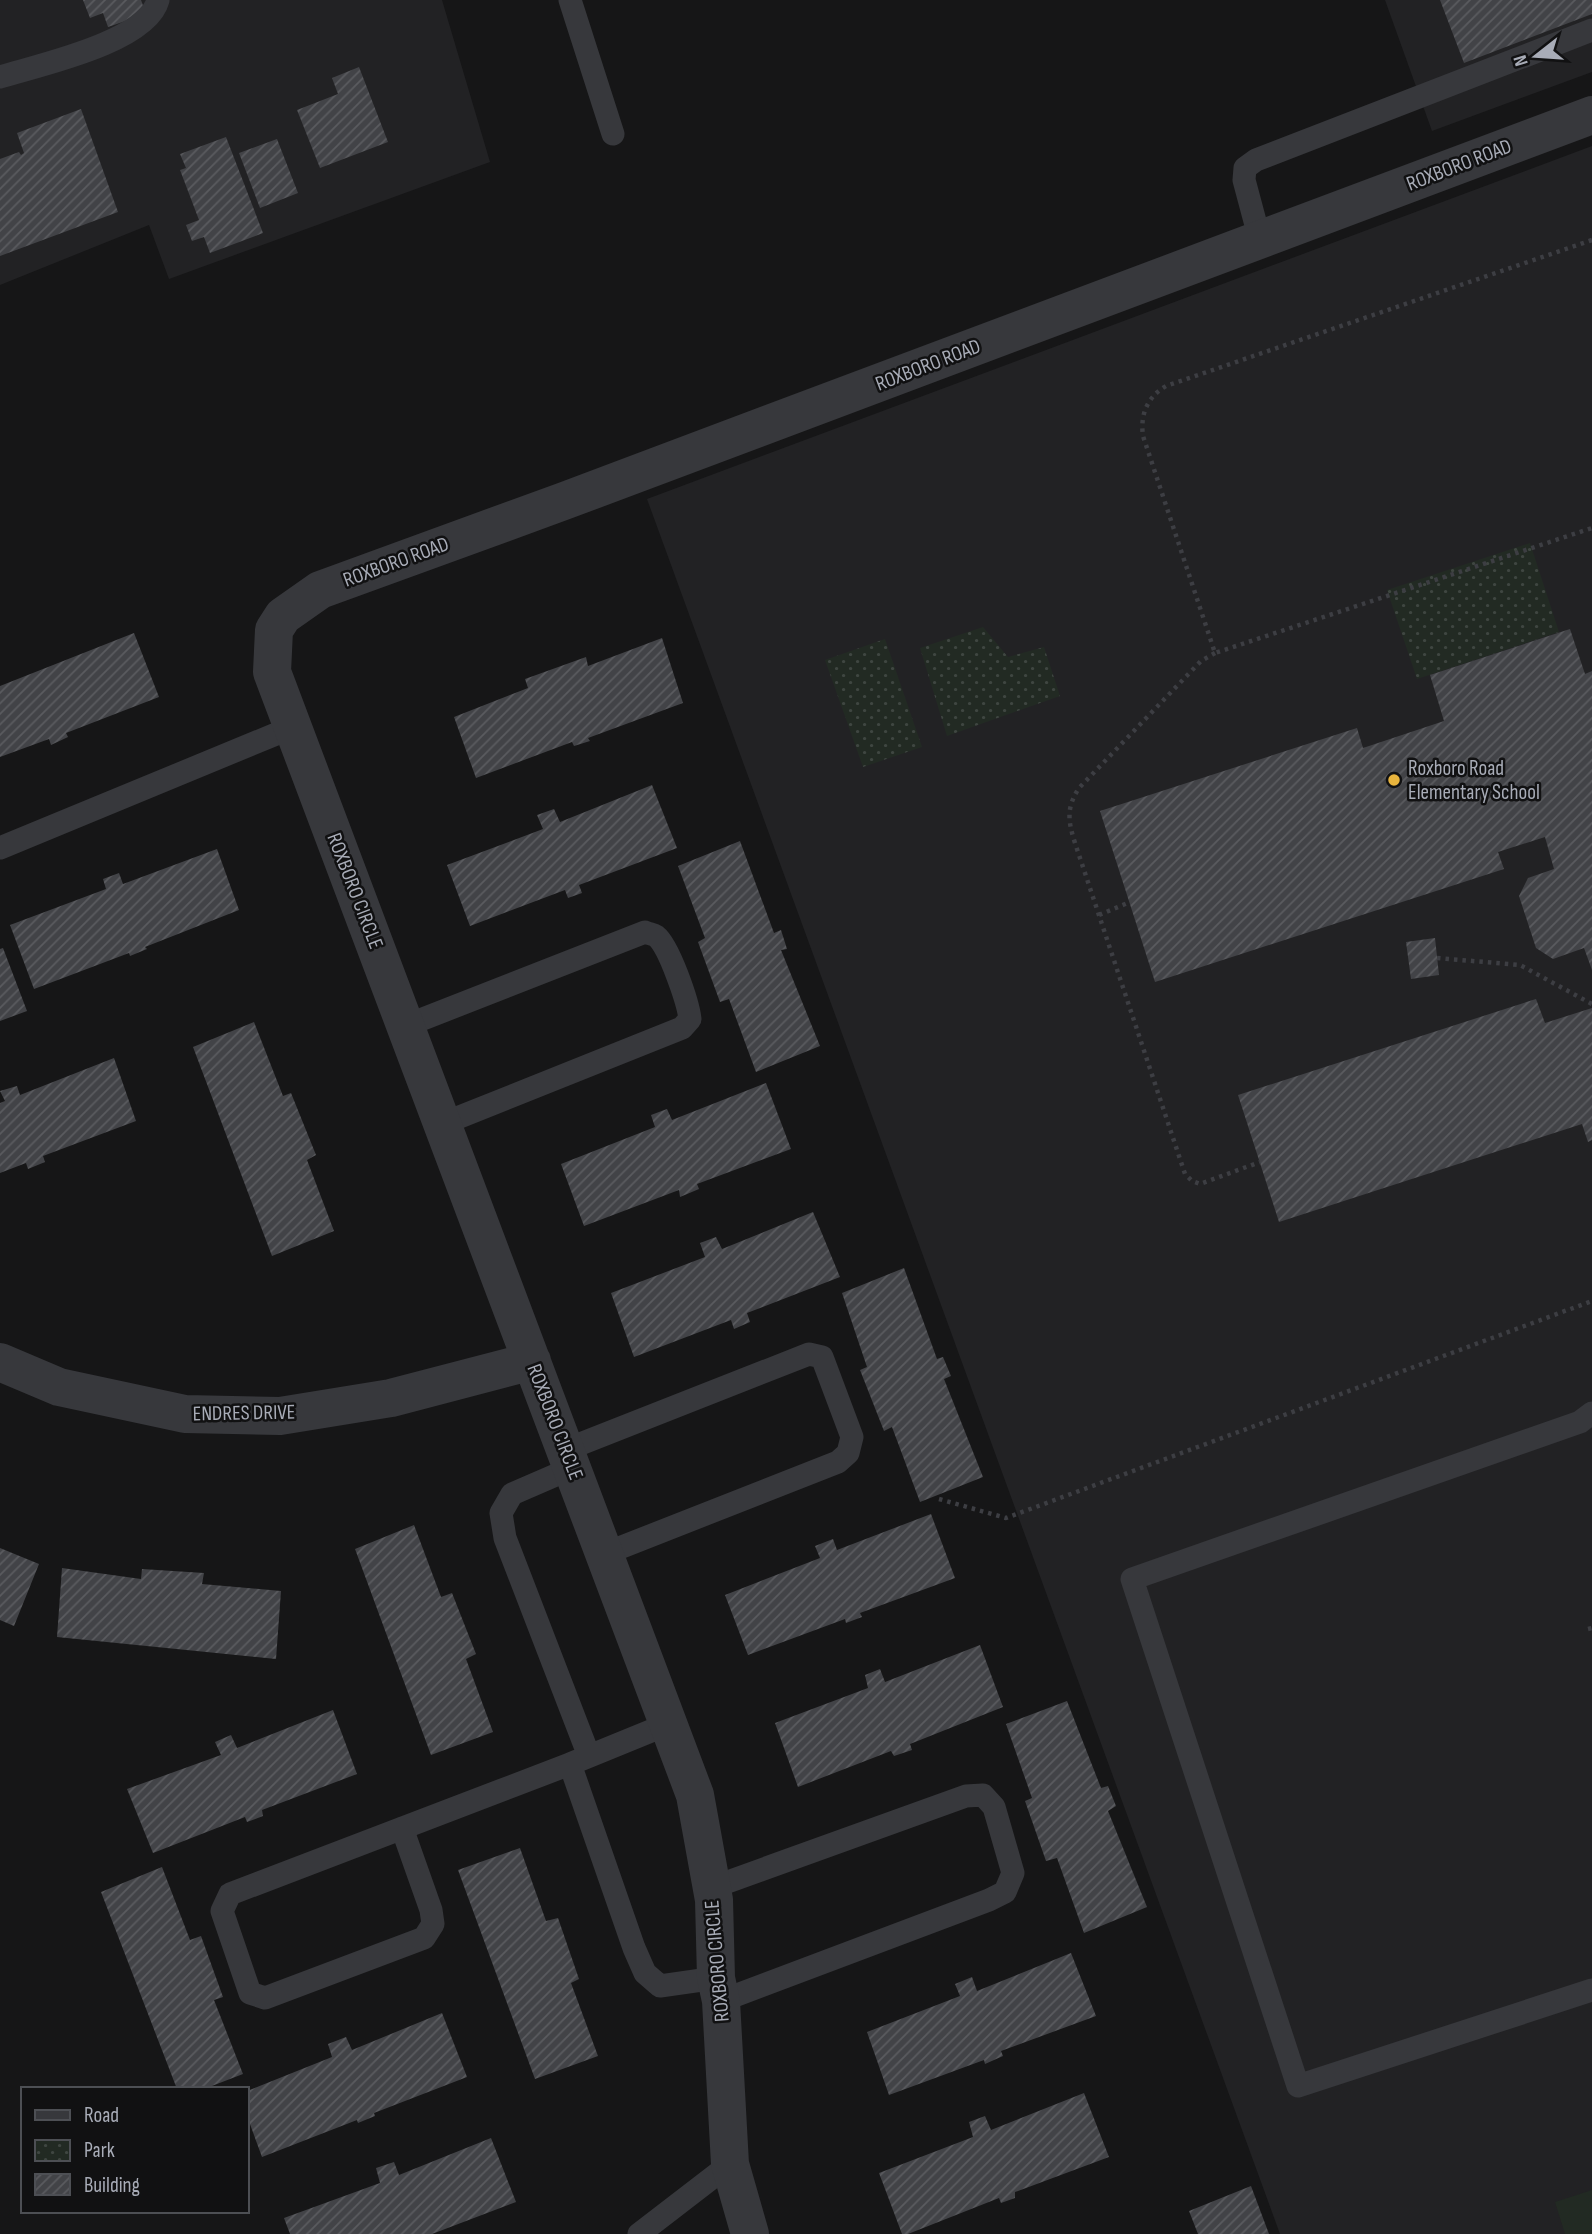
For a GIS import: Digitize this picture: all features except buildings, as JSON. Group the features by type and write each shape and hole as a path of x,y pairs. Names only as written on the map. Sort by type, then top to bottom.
{"street":[{"name":"ROXBORO ROAD","path":"274,630 283,616 320,590 1592,115"},
{"name":"ROXBORO CIRCLE","path":"274,630 272,672 695,1796 714,1900 730,2164 750,2234"},
{"name":"ENDRES DRIVE","path":"0,1362 59,1388 185,1414 280,1416 391,1398 532,1361"}],"lane":[{"path":"0,77 104,44 137,28 156,7 158,0"},
{"path":"570,0 613,134"},
{"path":"1261,240 1244,180 1245,168 1256,160 1592,30"},
{"path":"0,848 293,727"},
{"path":"405,1026 645,932 656,937 664,946 689,1008 690,1019 682,1028 442,1124"},
{"path":"604,1554 838,1462 848,1453 852,1437 822,1357 809,1354 569,1459 512,1494 501,1513 505,1538 580,1760 634,1948 645,1973 660,1986 718,1989 989,1900 1005,1892 1013,1873 995,1807 983,1795 965,1796 711,1888"},
{"path":"1592,1413 1580,1422 1132,1579 1298,2086 1592,1990"},
{"path":"402,1828 431,1910 433,1924 424,1938 265,1998 250,1993 222,1911 230,1894 668,1724"},
{"path":"639,2234 730,2164"}],"path":[{"path":"1215,653 1143,436 1144,412 1156,391 1592,240"},
{"path":"1260,1162 1200,1184 1185,1174 1070,826 1068,811 1072,800 1079,788 1201,661 1215,653 1592,528"},
{"path":"1099,915 1129,902"},
{"path":"1437,958 1520,965 1592,1004"},
{"path":"939,1499 1006,1518 1592,1301"}],"shaded area":[{"path":"0,0 442,0 490,162 169,279 149,225 0,285"},
{"path":"1385,0 1592,0 1592,72 1432,131"},
{"path":"1592,146 1592,2234 1280,2234 647,499"}],"green space":[{"path":"1530,543 1559,632 1417,679 1387,590"},
{"path":"983,627 1008,657 1044,647 1060,696 947,736 920,648"},
{"path":"885,639 922,747 863,767 825,660"},
{"path":"1592,2190 1592,2234 1565,2234 1555,2202"}],"place":[{"name":"Roxboro Road Elementary School","path":"1394,780"}]}
